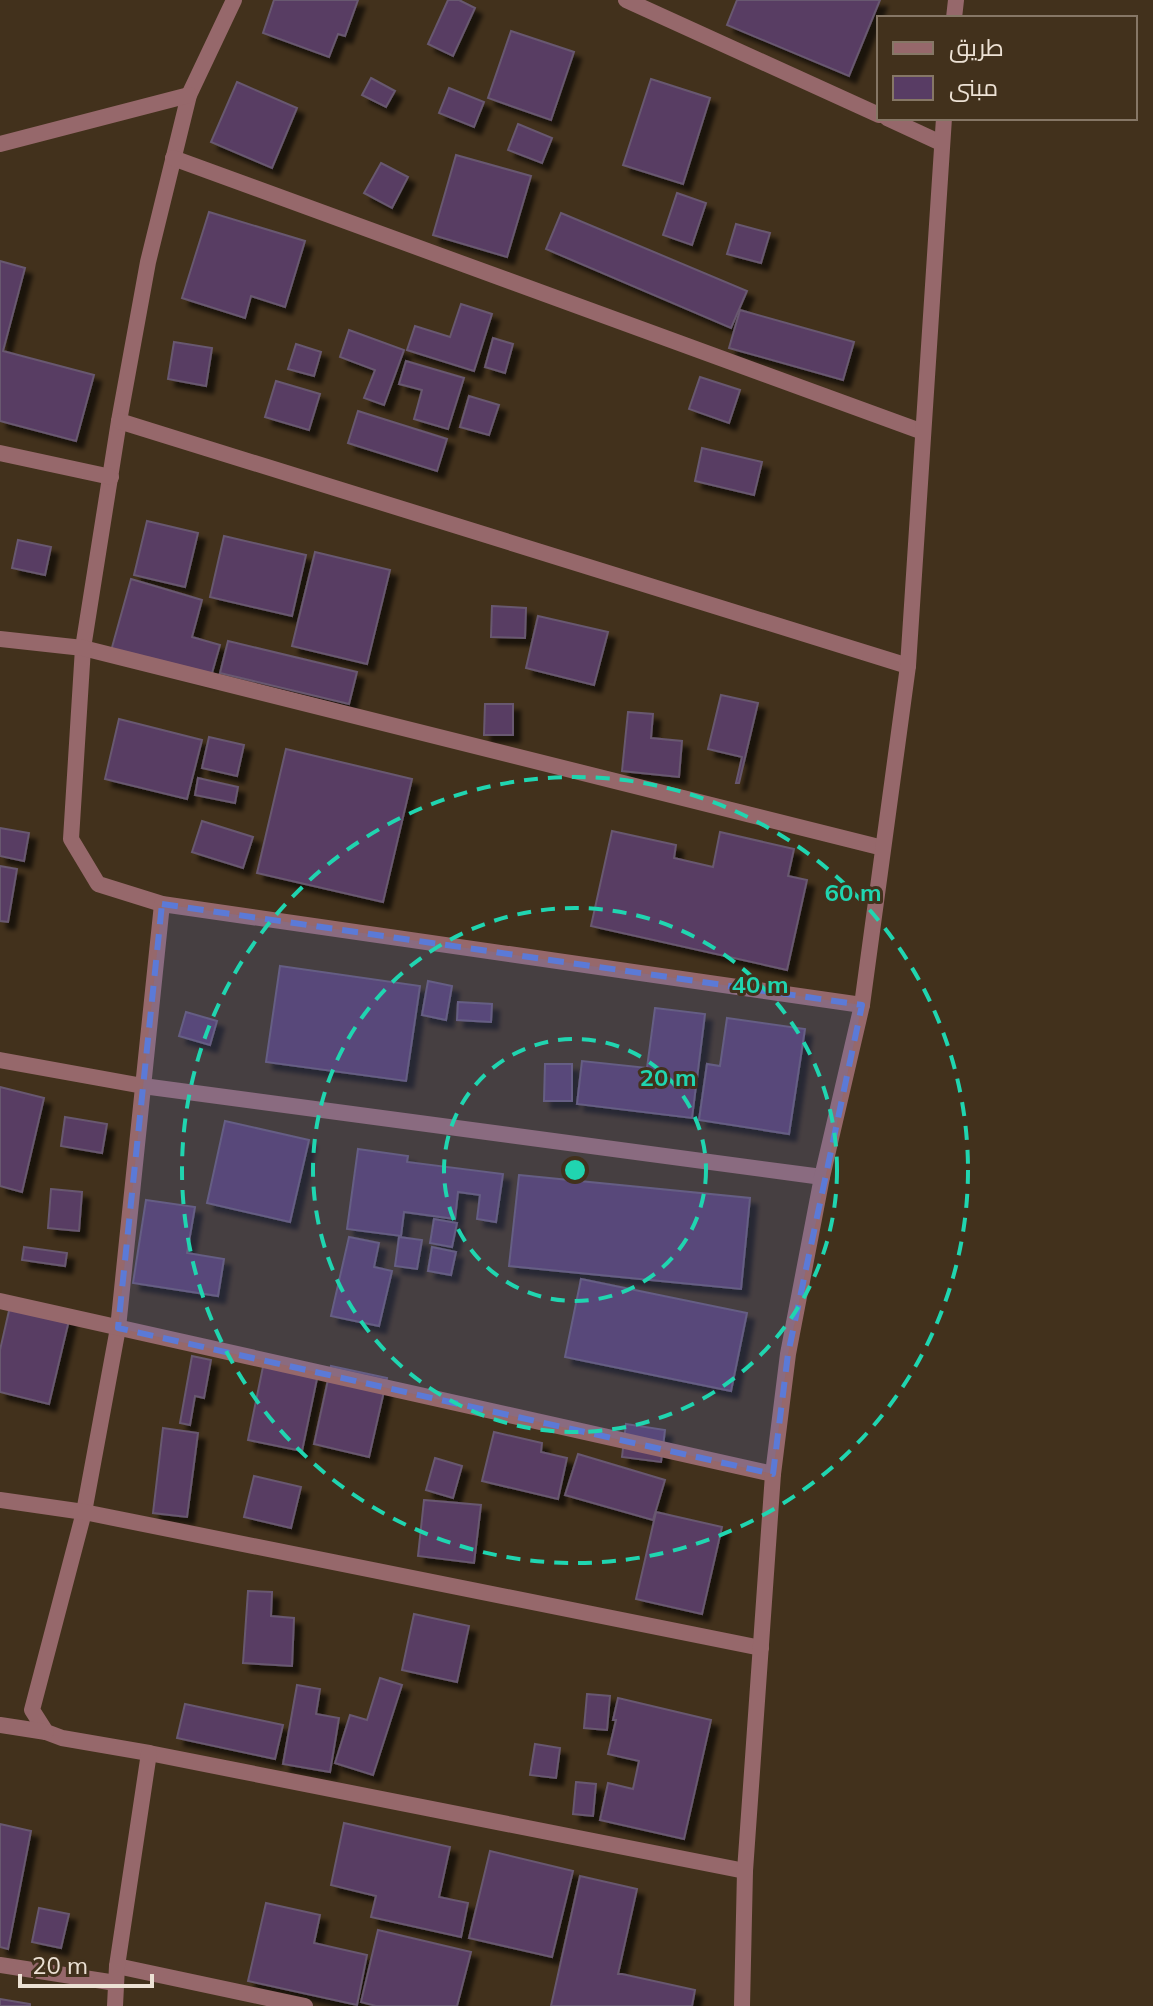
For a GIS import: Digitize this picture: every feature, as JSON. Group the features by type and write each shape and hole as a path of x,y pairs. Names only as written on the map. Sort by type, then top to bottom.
{"street":[{"path":"234,0 189,95 148,262 83,648 71,839 98,884 162,904 862,1005"},
{"path":"626,0 877,114"},
{"path":"0,144 189,95"},
{"path":"891,120 941,143"},
{"path":"742,2006 745,1871 773,1474 788,1354 822,1177 862,1005 908,666 944,120"},
{"path":"173,158 923,432"},
{"path":"119,421 908,666"},
{"path":"0,453 111,477"},
{"path":"0,639 83,648 883,848"},
{"path":"46,1732 32,1710 84,1512 118,1328 162,904"},
{"path":"0,1060 143,1086 822,1177"},
{"path":"0,1301 773,1474"},
{"path":"0,1500 84,1512 761,1648"},
{"path":"0,1725 745,1871"},
{"path":"115,2006 149,1753"},
{"path":"0,1965 117,1975 305,2006"}],"highlighted area":[{"path":"162,904 862,1005 788,1354 773,1474 118,1328"}],"building":[{"path":"274,0 358,0 345,36 338,34 329,57 263,33"},
{"path":"448,0 459,0 475,8 453,56 428,44"},
{"path":"737,0 880,0 849,76 727,25"},
{"path":"511,31 574,52 551,120 488,98"},
{"path":"371,78 395,91 386,107 362,95"},
{"path":"651,79 710,98 683,184 623,165"},
{"path":"237,82 297,108 272,168 211,142"},
{"path":"449,88 484,102 474,127 439,113"},
{"path":"518,124 552,138 542,163 508,150"},
{"path":"456,155 531,176 507,257 433,235"},
{"path":"381,163 408,177 392,208 364,193"},
{"path":"677,193 706,203 692,245 663,235"},
{"path":"209,212 305,241 285,307 251,296 245,318 182,298"},
{"path":"561,213 747,291 731,328 546,249"},
{"path":"736,224 770,233 761,263 727,254"},
{"path":"0,261 25,268 3,351 94,375 76,441 0,421"},
{"path":"461,304 492,314 474,371 407,350 415,326 450,337"},
{"path":"740,310 854,342 843,380 729,348"},
{"path":"349,330 404,350 384,405 364,398 375,370 340,357"},
{"path":"493,338 513,344 505,373 485,367"},
{"path":"174,342 212,348 206,386 168,379"},
{"path":"296,344 321,352 314,376 288,369"},
{"path":"406,361 464,378 448,429 414,419 422,390 399,384"},
{"path":"700,377 740,390 729,423 689,409"},
{"path":"276,381 320,394 309,430 265,417"},
{"path":"469,396 499,405 489,435 460,427"},
{"path":"358,411 447,439 437,471 348,443"},
{"path":"702,448 762,462 754,495 695,481"},
{"path":"147,521 198,533 185,587 134,575"},
{"path":"224,536 306,555 292,616 210,597"},
{"path":"18,540 51,547 45,575 12,568"},
{"path":"315,552 390,570 367,664 292,646"},
{"path":"131,579 202,600 192,637 220,645 210,680 111,651"},
{"path":"492,606 526,608 525,638 491,637"},
{"path":"538,616 608,632 594,685 526,668"},
{"path":"228,641 357,672 349,704 220,673"},
{"path":"721,695 758,703 739,783 736,783 742,757 708,749"},
{"path":"485,704 513,704 513,735 484,735"},
{"path":"628,712 653,714 651,738 682,741 679,777 622,771"},
{"path":"119,719 202,740 187,799 105,779"},
{"path":"209,737 244,745 237,776 202,768"},
{"path":"286,749 412,779 383,902 257,873"},
{"path":"198,778 238,787 235,803 195,795"},
{"path":"202,821 253,837 243,868 192,852"},
{"path":"0,828 29,833 24,861 0,856"},
{"path":"612,831 676,845 674,858 713,867 720,832 794,849 788,876 807,880 787,970 591,926"},
{"path":"0,866 17,869 8,922 0,921"},
{"path":"280,966 420,986 406,1081 266,1062"},
{"path":"428,981 452,986 446,1020 422,1015"},
{"path":"458,1002 492,1004 491,1022 457,1020"},
{"path":"655,1008 705,1014 692,1118 577,1104 582,1061 647,1068"},
{"path":"186,1012 217,1021 210,1045 179,1036"},
{"path":"727,1018 805,1029 789,1134 699,1120 707,1064 720,1066"},
{"path":"545,1064 572,1064 572,1101 544,1101"},
{"path":"0,1087 44,1098 22,1192 0,1186"},
{"path":"65,1117 107,1124 102,1153 61,1146"},
{"path":"225,1121 309,1140 290,1222 207,1203"},
{"path":"358,1149 408,1156 407,1162 503,1174 496,1222 477,1219 480,1195 458,1192 455,1219 404,1212 401,1236 347,1229"},
{"path":"519,1175 750,1198 741,1289 509,1266"},
{"path":"51,1189 82,1192 79,1231 48,1228"},
{"path":"146,1200 195,1207 187,1253 224,1259 218,1296 133,1283"},
{"path":"434,1219 457,1223 452,1247 430,1243"},
{"path":"349,1237 379,1243 374,1267 392,1271 379,1326 331,1316"},
{"path":"399,1237 422,1240 417,1269 395,1266"},
{"path":"24,1247 67,1253 65,1266 22,1260"},
{"path":"432,1247 456,1252 451,1275 428,1271"},
{"path":"581,1279 747,1313 731,1391 565,1357"},
{"path":"11,1302 70,1316 49,1404 0,1392 0,1350"},
{"path":"192,1356 211,1360 204,1398 195,1396 190,1425 180,1423"},
{"path":"265,1357 319,1369 302,1451 248,1440"},
{"path":"331,1366 387,1378 369,1457 314,1444"},
{"path":"626,1424 665,1430 661,1462 622,1457"},
{"path":"163,1428 198,1433 187,1517 153,1513"},
{"path":"494,1432 542,1443 541,1452 567,1458 558,1499 482,1481"},
{"path":"578,1454 665,1480 653,1520 565,1495"},
{"path":"435,1458 462,1466 453,1498 426,1490"},
{"path":"254,1476 301,1487 291,1528 244,1517"},
{"path":"424,1500 481,1505 474,1563 418,1556"},
{"path":"656,1512 722,1527 702,1614 636,1599"},
{"path":"248,1591 272,1592 271,1616 294,1618 292,1666 243,1663"},
{"path":"414,1614 469,1626 457,1682 402,1670"},
{"path":"380,1678 402,1685 373,1775 335,1763 350,1715 367,1720"},
{"path":"297,1685 320,1689 316,1714 339,1718 330,1772 283,1764"},
{"path":"587,1694 610,1696 607,1730 584,1728"},
{"path":"618,1698 711,1720 684,1839 600,1820 608,1783 633,1789 639,1761 608,1754"},
{"path":"185,1704 283,1725 275,1759 177,1738"},
{"path":"535,1744 560,1748 556,1778 530,1775"},
{"path":"576,1782 596,1784 593,1816 573,1814"},
{"path":"344,1823 450,1847 439,1897 468,1903 461,1937 371,1917 376,1896 331,1885"},
{"path":"0,1824 31,1831 8,1949 0,1947"},
{"path":"490,1851 573,1871 552,1957 469,1938"},
{"path":"580,1876 637,1889 618,1974 695,1990 692,2006 551,2006"},
{"path":"266,1903 320,1915 314,1943 367,1955 357,2005 248,1981"},
{"path":"39,1908 69,1914 61,1948 32,1942"},
{"path":"378,1930 471,1952 457,2006 376,2006 361,2002"},
{"path":"0,1999 30,2004 30,2006 0,2006"}]}
